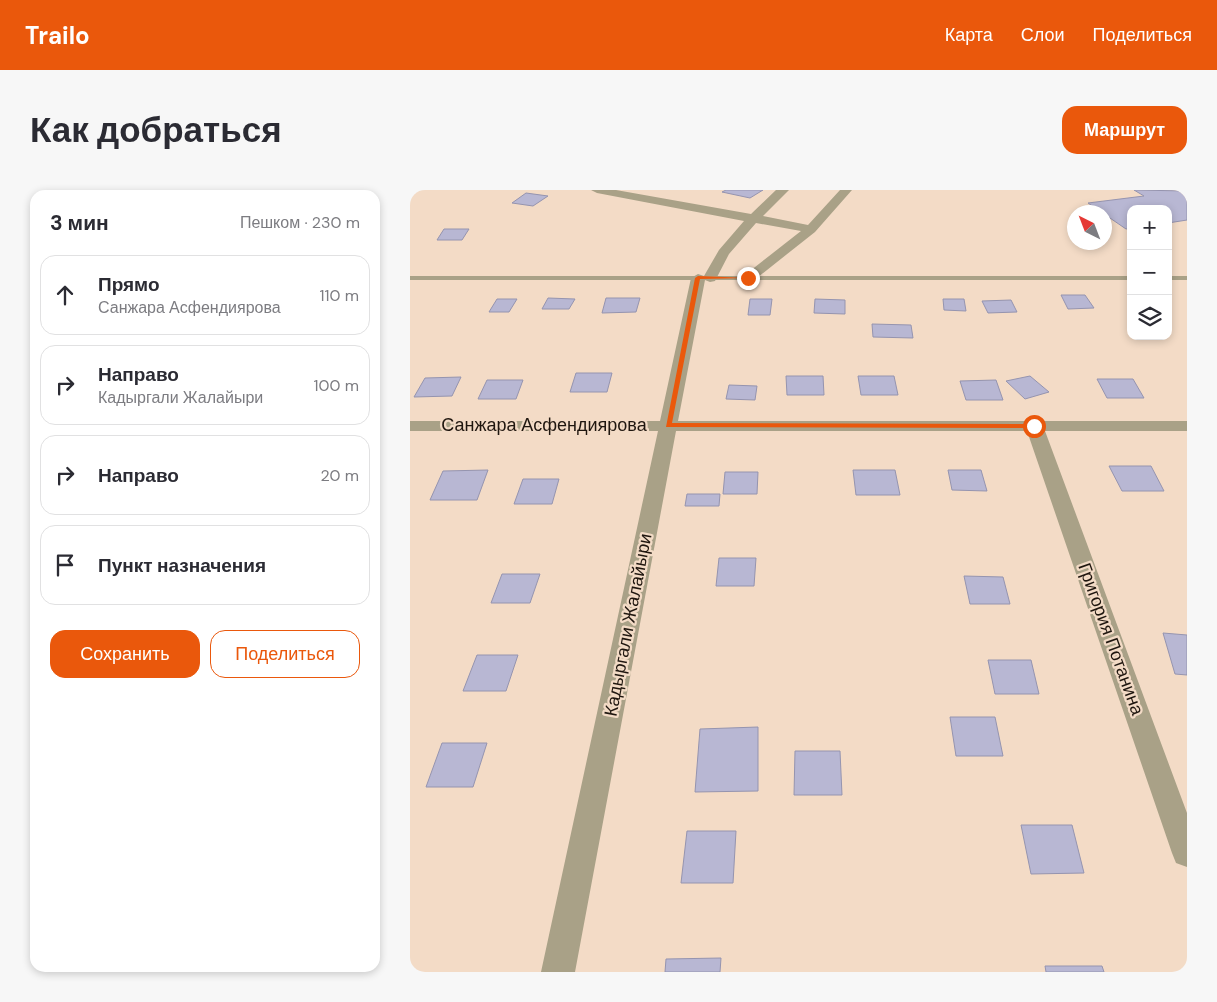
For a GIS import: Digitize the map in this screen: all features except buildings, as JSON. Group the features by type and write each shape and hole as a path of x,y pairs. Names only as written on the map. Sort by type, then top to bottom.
{"street":[{"path":"597,190 811,229"},
{"name":"Кадыргали Жалайыри","path":"558,972 668,425 704,278 755,218 783,190"},
{"path":"748,278 811,229 846,190"},
{"name":"Санжара Асфендиярова","path":"410,426 1187,426"},
{"name":"Григория Потанина","path":"1034,426 1187,853"}],"lane":[{"path":"410,278 1127,278"},
{"path":"1172,278 1187,278"}],"route":[{"path":"748,278 698,278 668,425 1034,426"}]}
